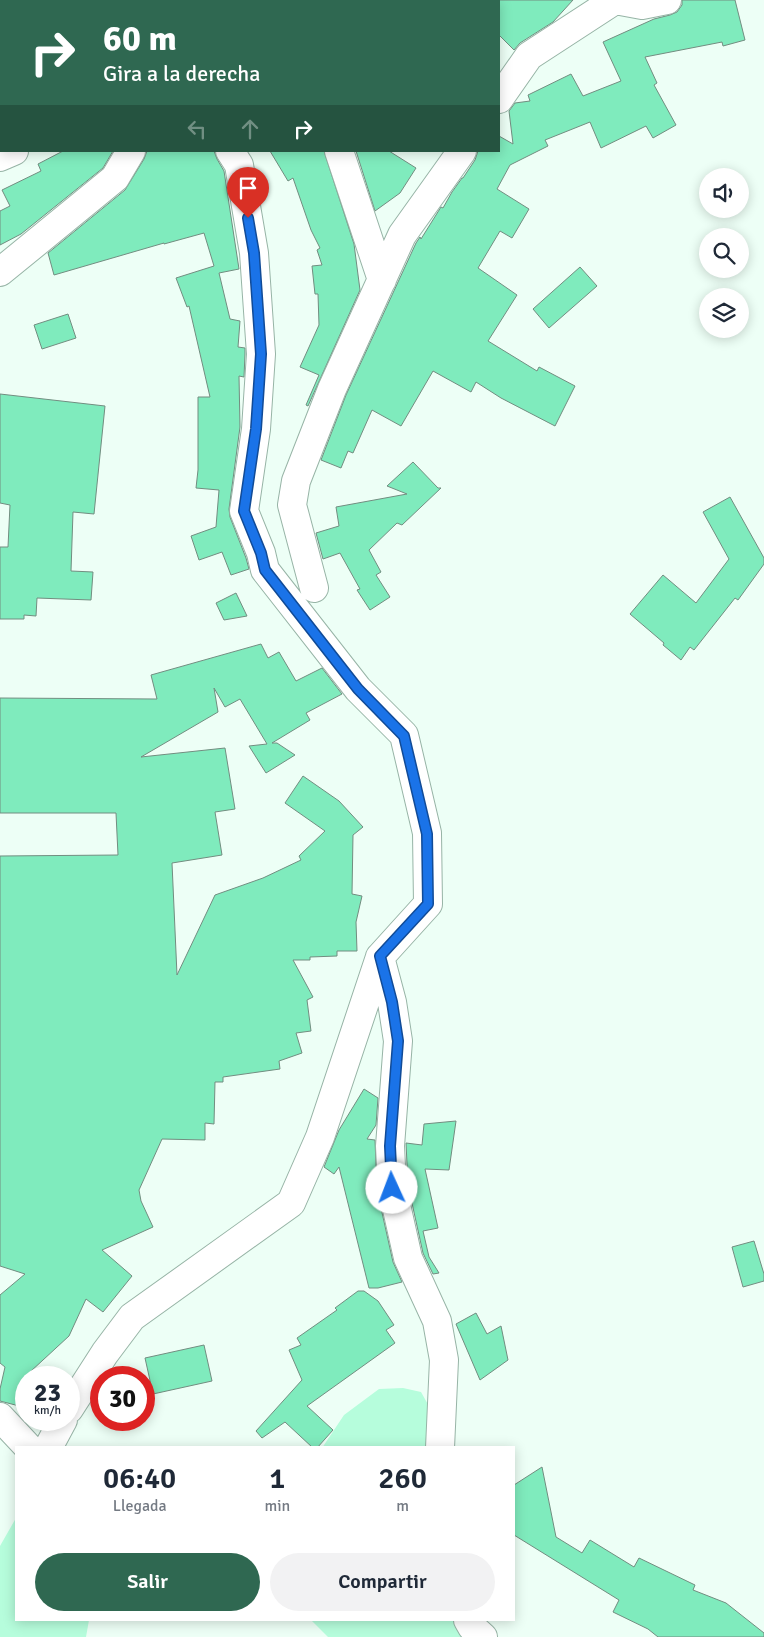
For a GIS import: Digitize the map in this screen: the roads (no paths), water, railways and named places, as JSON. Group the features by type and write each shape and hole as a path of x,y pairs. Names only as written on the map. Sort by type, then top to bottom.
{"street":[{"path":"503,81 529,56 615,0 652,2"},
{"path":"0,157 12,152"},
{"path":"0,272 115,178 130,152"},
{"path":"80,1392 100,1360 132,1317 291,1203 320,1137 380,956 428,904 427,834 404,736 358,689 265,570 261,553 244,511 256,429 261,354 254,253 238,165 231,152"},
{"path":"339,152 382,280"},
{"path":"314,588 292,505 296,481 332,389 402,235 461,152"},
{"path":"380,956 392,1002 398,1041 390,1146 392,1188 408,1258 437,1321 444,1360 440,1446"},
{"path":"0,1417 27,1446"},
{"path":"49,1446 57,1431"},
{"path":"469,1621 483,1637"}]}
